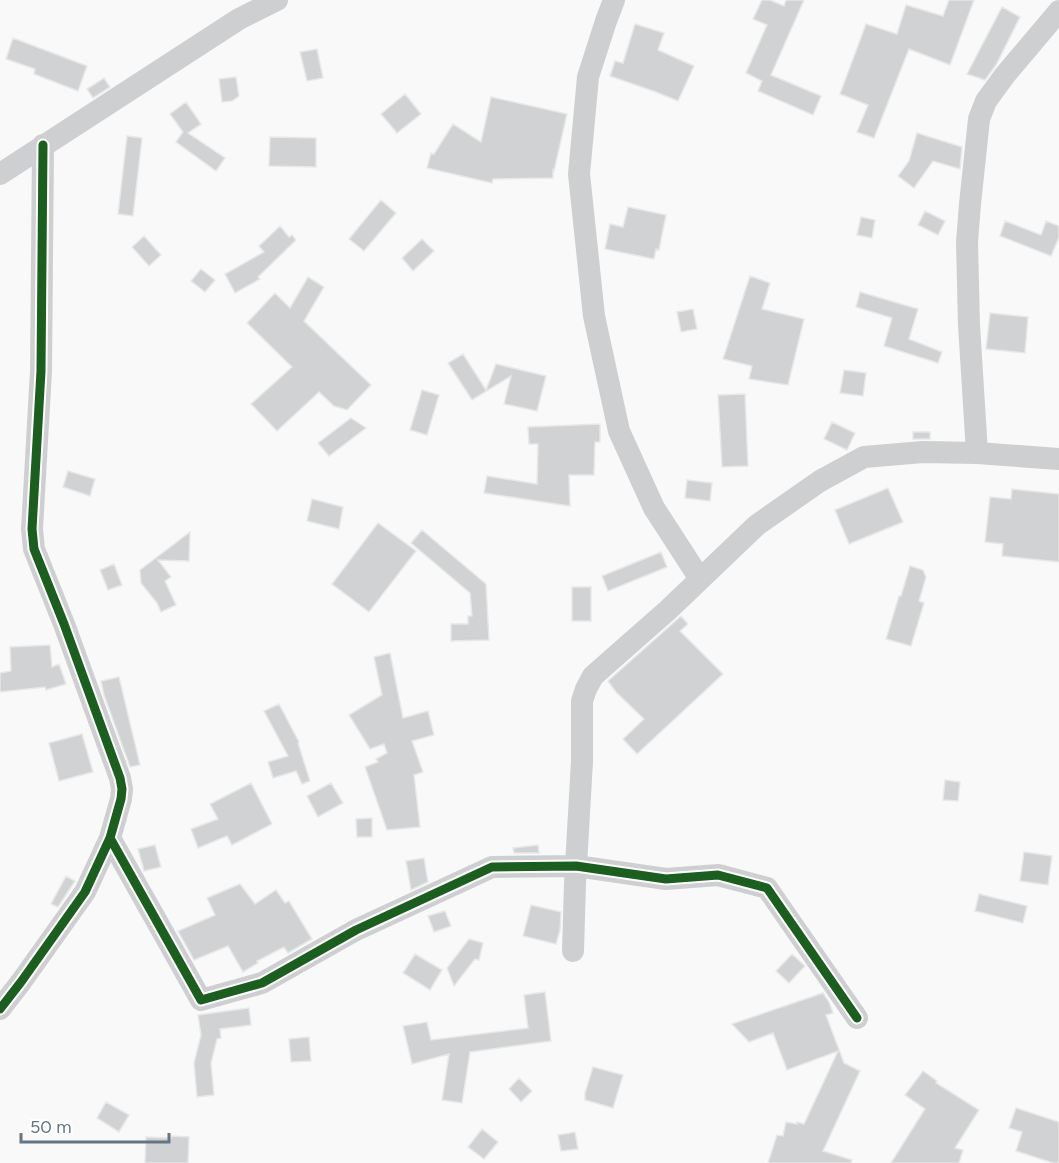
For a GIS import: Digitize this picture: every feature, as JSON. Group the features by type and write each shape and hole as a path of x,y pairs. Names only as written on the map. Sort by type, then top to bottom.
{"street":[{"path":"0,174 239,19 277,0"},
{"path":"614,0 588,77 579,174 594,316 619,431 654,508 700,579"},
{"path":"977,453 969,325 967,242 979,119 986,101 1005,75 1059,10"},
{"path":"0,1009 85,892 110,838 122,789 64,624 34,549 32,529 40,371 43,145"},
{"path":"573,951 582,760 582,701 593,675 700,579 756,525 820,481 864,457 922,452 977,453 1059,459"},
{"path":"110,838 201,1000 262,983 356,930 492,867 576,866 666,879 718,875 766,888 857,1018"}],"building":[{"path":"762,0 770,0 784,6 786,0 804,0 771,75 821,96 813,115 758,91 762,81 746,73 767,25 753,19"},
{"path":"949,0 974,0 950,65 909,49 874,138 857,132 868,105 840,94 866,24 897,34 906,5 943,16"},
{"path":"1002,7 1020,17 996,65 985,80 967,74"},
{"path":"635,24 664,33 658,50 694,66 678,101 610,76 615,61 623,63"},
{"path":"13,38 87,66 78,91 34,74 35,69 6,59"},
{"path":"317,49 323,78 307,81 300,52"},
{"path":"236,77 239,96 232,101 222,102 219,79"},
{"path":"104,78 110,87 93,98 87,89"},
{"path":"405,94 421,114 397,133 381,114"},
{"path":"491,97 567,114 553,178 493,179 492,183 427,168 431,153 434,154 453,124 481,142"},
{"path":"186,102 201,124 188,133 225,158 216,171 176,142 183,132 170,114"},
{"path":"917,133 962,147 960,169 933,161 914,188 898,176 909,161"},
{"path":"127,136 142,138 133,216 118,214"},
{"path":"270,137 316,138 316,167 269,166"},
{"path":"381,200 396,213 364,251 349,239"},
{"path":"628,207 666,215 659,250 656,249 654,259 605,249 610,224 623,227"},
{"path":"925,211 945,221 938,235 918,225"},
{"path":"861,217 875,220 872,238 857,235"},
{"path":"1005,221 1041,235 1046,221 1059,226 1059,237 1051,256 1000,236"},
{"path":"280,226 289,237 292,235 296,240 258,277 260,279 235,293 225,274 264,252 259,246"},
{"path":"144,236 161,255 149,266 132,247"},
{"path":"422,239 434,251 413,271 402,258"},
{"path":"201,269 215,280 205,292 191,281"},
{"path":"750,276 770,283 762,309 804,319 788,385 749,379 752,366 723,359"},
{"path":"308,277 324,287 304,321 371,385 347,410 334,406 319,392 277,431 251,404 292,367 247,323 275,293 290,308"},
{"path":"860,292 918,309 909,339 942,352 938,363 884,346 892,318 856,307"},
{"path":"693,309 697,329 681,332 677,312"},
{"path":"990,313 1028,317 1025,353 986,349"},
{"path":"463,354 486,390 496,364 546,376 537,411 504,404 511,376 472,400 448,363"},
{"path":"844,370 866,373 863,396 840,393"},
{"path":"422,390 439,395 427,435 410,430"},
{"path":"745,394 748,466 722,467 718,395"},
{"path":"351,418 366,428 329,456 318,443"},
{"path":"832,422 855,433 847,450 824,439"},
{"path":"600,424 600,442 595,442 594,475 569,475 570,506 484,493 487,476 537,484 538,444 529,444 528,427"},
{"path":"913,432 930,432 930,439 913,439"},
{"path":"68,471 95,479 90,496 63,487"},
{"path":"687,480 712,483 710,501 685,498"},
{"path":"888,488 903,522 849,544 835,510"},
{"path":"1012,489 1059,494 1059,562 1002,556 1003,544 985,542 990,497 1011,499"},
{"path":"312,499 343,507 339,529 307,521"},
{"path":"378,523 416,551 369,612 332,584"},
{"path":"422,530 486,584 489,640 451,641 451,624 468,624 468,616 472,616 470,593 411,543"},
{"path":"190,532 189,561 158,560 171,577 165,581 176,605 161,612 157,603 141,583 140,570"},
{"path":"661,552 667,567 608,591 602,576"},
{"path":"114,564 122,585 108,590 100,570"},
{"path":"910,566 923,570 926,577 919,601 924,603 911,646 886,639"},
{"path":"572,587 591,587 591,621 572,621"},
{"path":"681,616 688,624 680,631 723,674 637,754 623,739 644,719 608,681"},
{"path":"50,645 52,667 59,664 66,684 46,690 45,687 0,692 0,673 11,671 10,647"},
{"path":"390,653 403,718 428,711 434,735 412,741 423,772 414,775 420,827 387,830 365,767 378,762 376,759 387,753 384,744 370,749 349,715 382,695 374,657"},
{"path":"119,677 140,765 130,767 101,681"},
{"path":"279,704 299,742 310,781 302,784 296,771 273,778 268,762 288,756 264,711"},
{"path":"82,734 93,772 59,781 49,743"},
{"path":"945,780 960,782 958,801 943,800"},
{"path":"251,783 272,824 232,845 227,836 198,848 191,829 218,819 210,804"},
{"path":"331,783 343,803 318,817 307,796"},
{"path":"372,818 372,837 357,837 356,819"},
{"path":"155,845 161,867 144,871 138,849"},
{"path":"538,845 539,853 514,853 513,848"},
{"path":"1024,852 1052,856 1048,885 1020,881"},
{"path":"424,858 428,882 411,890 406,861"},
{"path":"66,876 75,881 58,907 51,904"},
{"path":"240,884 255,904 276,890 285,903 289,901 312,939 288,953 284,947 257,961 258,963 243,972 228,946 194,960 178,931 215,915 207,898"},
{"path":"979,894 1027,906 1023,923 975,911"},
{"path":"531,905 561,912 556,944 523,936"},
{"path":"445,911 451,926 434,932 428,916"},
{"path":"469,939 483,943 479,960 475,959 454,986 447,968"},
{"path":"415,954 442,970 430,990 403,973"},
{"path":"792,954 805,966 789,983 776,971"},
{"path":"545,992 551,1041 470,1052 462,1103 442,1100 449,1054 412,1064 403,1026 427,1022 431,1040 528,1028 524,995"},
{"path":"823,993 833,1013 826,1015 844,1063 860,1071 823,1151 852,1160 851,1163 768,1163 777,1135 783,1136 786,1122 804,1124 838,1051 787,1070 773,1033 749,1042 732,1024"},
{"path":"249,1008 251,1025 220,1029 221,1038 217,1039 211,1063 214,1095 197,1097 194,1063 201,1035 198,1015"},
{"path":"309,1037 311,1061 291,1062 289,1039"},
{"path":"593,1067 623,1075 613,1108 585,1100"},
{"path":"923,1071 937,1081 936,1083 979,1110 955,1148 963,1150 959,1163 891,1163 925,1109 905,1095"},
{"path":"519,1078 532,1091 521,1102 509,1089"},
{"path":"106,1102 129,1115 119,1132 97,1118"},
{"path":"1016,1108 1059,1122 1059,1163 1016,1151 1022,1132 1009,1128"},
{"path":"482,1129 498,1142 484,1159 468,1147"},
{"path":"575,1132 578,1149 561,1151 558,1135"},
{"path":"171,1136 189,1137 188,1163 145,1163 146,1137 171,1138"}],"cycle path":[{"path":"0,1009 85,892 110,838 122,789 64,624 34,549 32,529 41,371 43,145"},
{"path":"110,838 201,1000 262,983 356,930 492,867 576,866 666,879 718,875 767,888 857,1018"}]}
